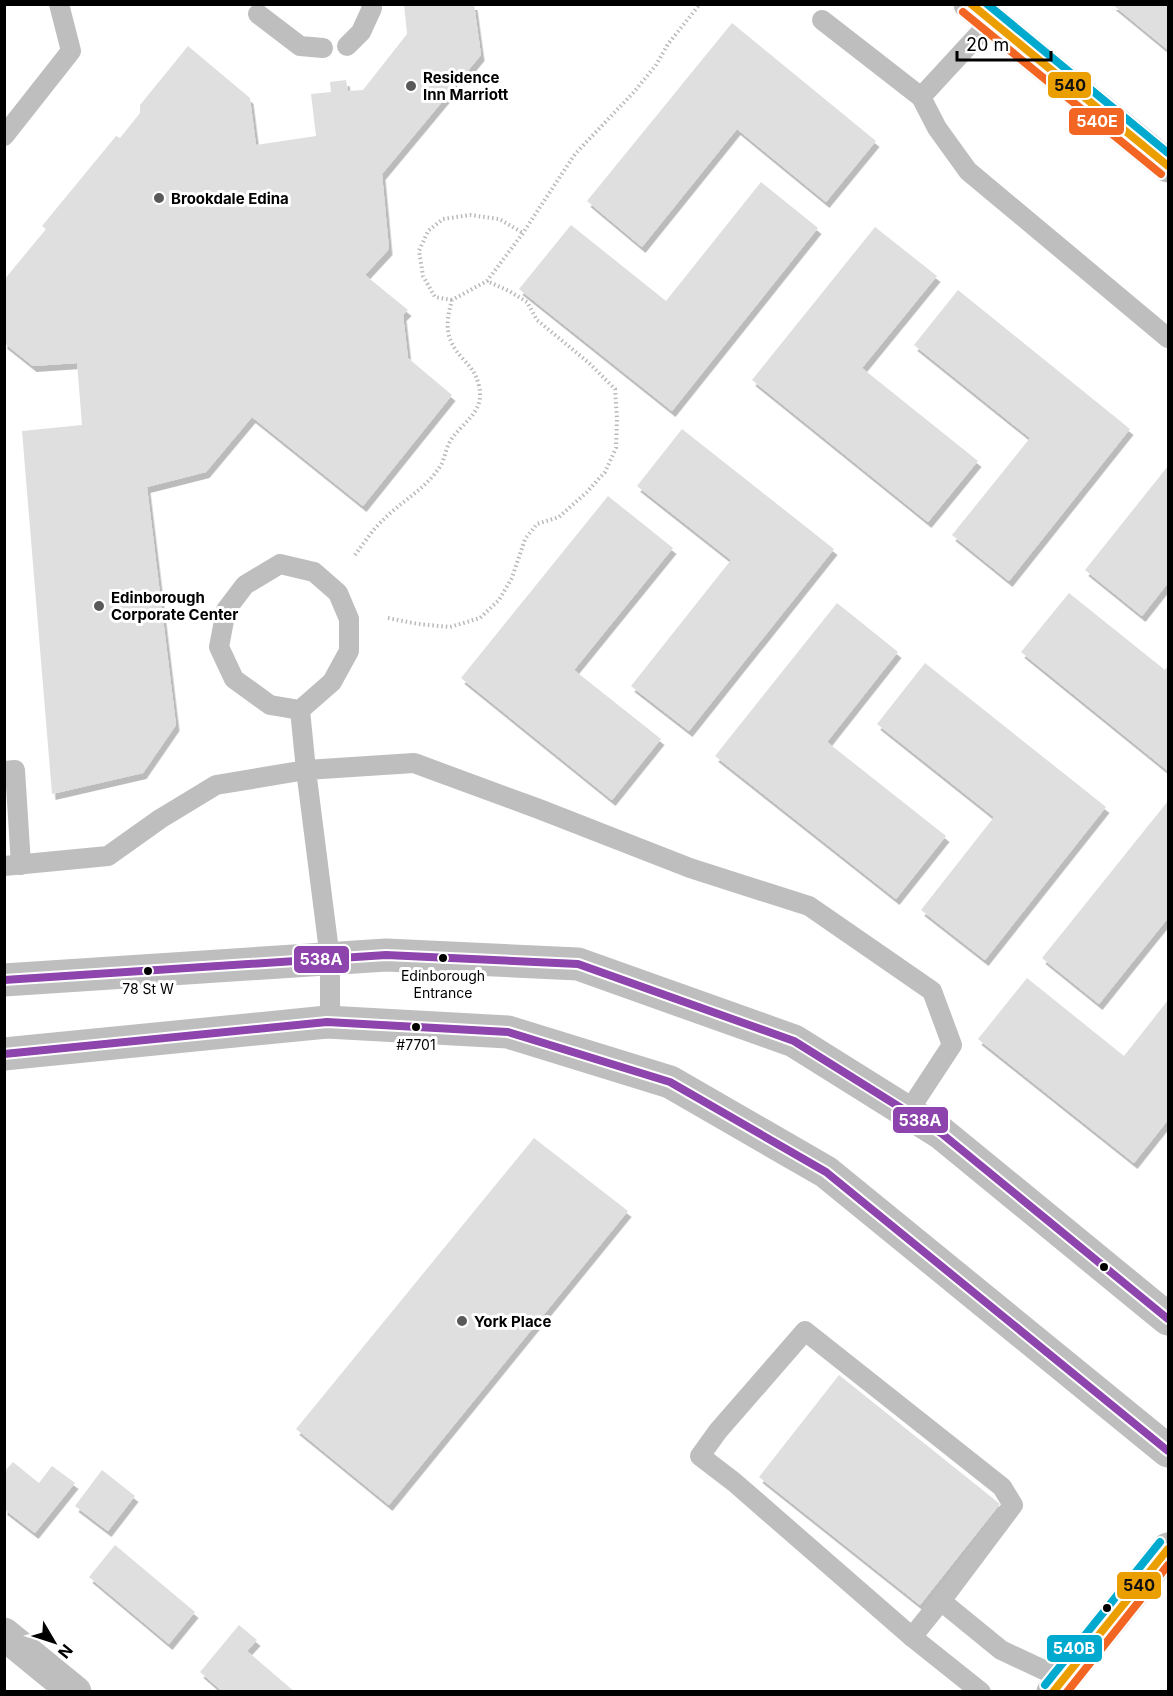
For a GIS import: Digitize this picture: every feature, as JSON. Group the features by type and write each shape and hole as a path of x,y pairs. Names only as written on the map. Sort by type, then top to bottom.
{"street":[{"path":"980,13 1168,166"},
{"path":"4,980 386,955 579,964 794,1041 940,1133 1168,1319"},
{"path":"4,1054 330,1023 508,1032 670,1082 826,1172 1168,1451"},
{"path":"1058,1685 1168,1549"},
{"path":"4,1634 75,1692"}],"lane":[{"path":"4,136 71,51 59,4"},
{"path":"347,46 361,32 372,8 371,4"},
{"path":"256,8 300,46 323,48"},
{"path":"921,97 980,13"},
{"path":"822,20 921,97 937,129 968,171 1168,338"},
{"path":"280,564 314,572 338,593 349,619 349,651 332,682 300,710 270,705 234,679 219,647 226,610 244,585 280,564"},
{"path":"300,710 330,959 330,1023"},
{"path":"4,771 15,770 13,865 108,856 160,819 216,785 306,770 414,763 690,868 809,906 932,992 951,1045 908,1113"},
{"path":"912,1637 1012,1505 1002,1487 804,1331 718,1431 700,1456 734,1482 912,1637 981,1692"},
{"path":"941,1601 1001,1650 1058,1685"}],"path":[{"path":"523,233 499,219 470,215 443,219 429,231 419,251 423,276 435,297 452,300 487,281 523,233 575,154 634,92 700,4"},
{"path":"388,618 450,627 480,618 499,600 512,578 525,539 537,524 559,517 587,492 605,472 616,448 615,389 589,363 537,320 527,302 487,281"},
{"path":"355,555 384,519 429,480 441,465 449,442 477,410 480,390 476,373 460,356 448,337 447,320 452,300"}],"building":[{"path":"404,4 474,4 481,55 382,174 389,249 365,275 408,310 403,315 408,358 452,395 363,506 252,417 206,472 147,487 176,725 143,773 52,794 22,431 82,425 77,363 33,366 4,343 4,280 46,229 42,226 116,136 120,138 140,113 140,105 188,46 250,98 256,145 316,136 311,94 331,92 330,82 346,80 348,91 363,90 407,34"},
{"path":"1112,4 1168,4 1168,50"},
{"path":"732,23 876,141 826,202 737,129 642,247 587,201"},
{"path":"761,182 818,228 672,411 519,289 571,225 666,301"},
{"path":"875,227 937,276 862,368 978,461 928,522 752,380"},
{"path":"958,290 1130,429 1009,581 952,535 1030,438 914,345"},
{"path":"682,429 834,549 689,731 631,686 731,560 637,486"},
{"path":"1168,466 1168,583 1142,616 1085,570"},
{"path":"608,496 673,548 574,670 661,739 612,800 461,678"},
{"path":"1069,593 1165,670 1168,665 1168,771 1021,652"},
{"path":"837,603 898,652 827,742 946,836 896,899 715,756"},
{"path":"925,663 1106,807 985,960 921,910 994,817 877,724"},
{"path":"1168,801 1168,918 1099,1004 1042,958"},
{"path":"1027,978 1124,1056 1168,1000 1168,1120 1134,1163 978,1039"},
{"name":"York Place","path":"534,1138 628,1211 389,1505 296,1429"},
{"path":"839,1375 1000,1504 920,1605 759,1477"},
{"path":"13,1462 39,1483 52,1466 75,1483 35,1533 4,1509 4,1472"},
{"path":"102,1470 135,1496 108,1531 75,1506"},
{"path":"115,1545 195,1612 169,1644 89,1577"},
{"path":"239,1625 257,1640 247,1651 295,1692 223,1692 200,1672"}],"transit line":[{"name":"540","path":"971,4 1168,166"},
{"name":"540B","path":"987,4 1168,153"},
{"name":"540E","path":"963,12 1161,174"},
{"name":"538A","path":"4,980 386,955 578,964 794,1041 941,1133 1168,1319"},
{"name":"538A","path":"4,1054 327,1022 508,1032 670,1082 826,1172 1168,1451"},
{"name":"540B","path":"1045,1685 1160,1542"},
{"name":"540","path":"1053,1692 1168,1549"},
{"name":"540E","path":"1067,1692 1168,1565"}],"place":[{"name":"Residence Inn Marriott","path":"411,86"},
{"name":"Brookdale Edina","path":"159,198"},
{"name":"Edinborough Corporate Center","path":"99,606"},
{"name":"Edinborough Entrance","path":"443,958"},
{"name":"78 St W","path":"148,971"},
{"name":"#7701","path":"416,1027"},
{"name":"York Place","path":"462,1321"}]}
